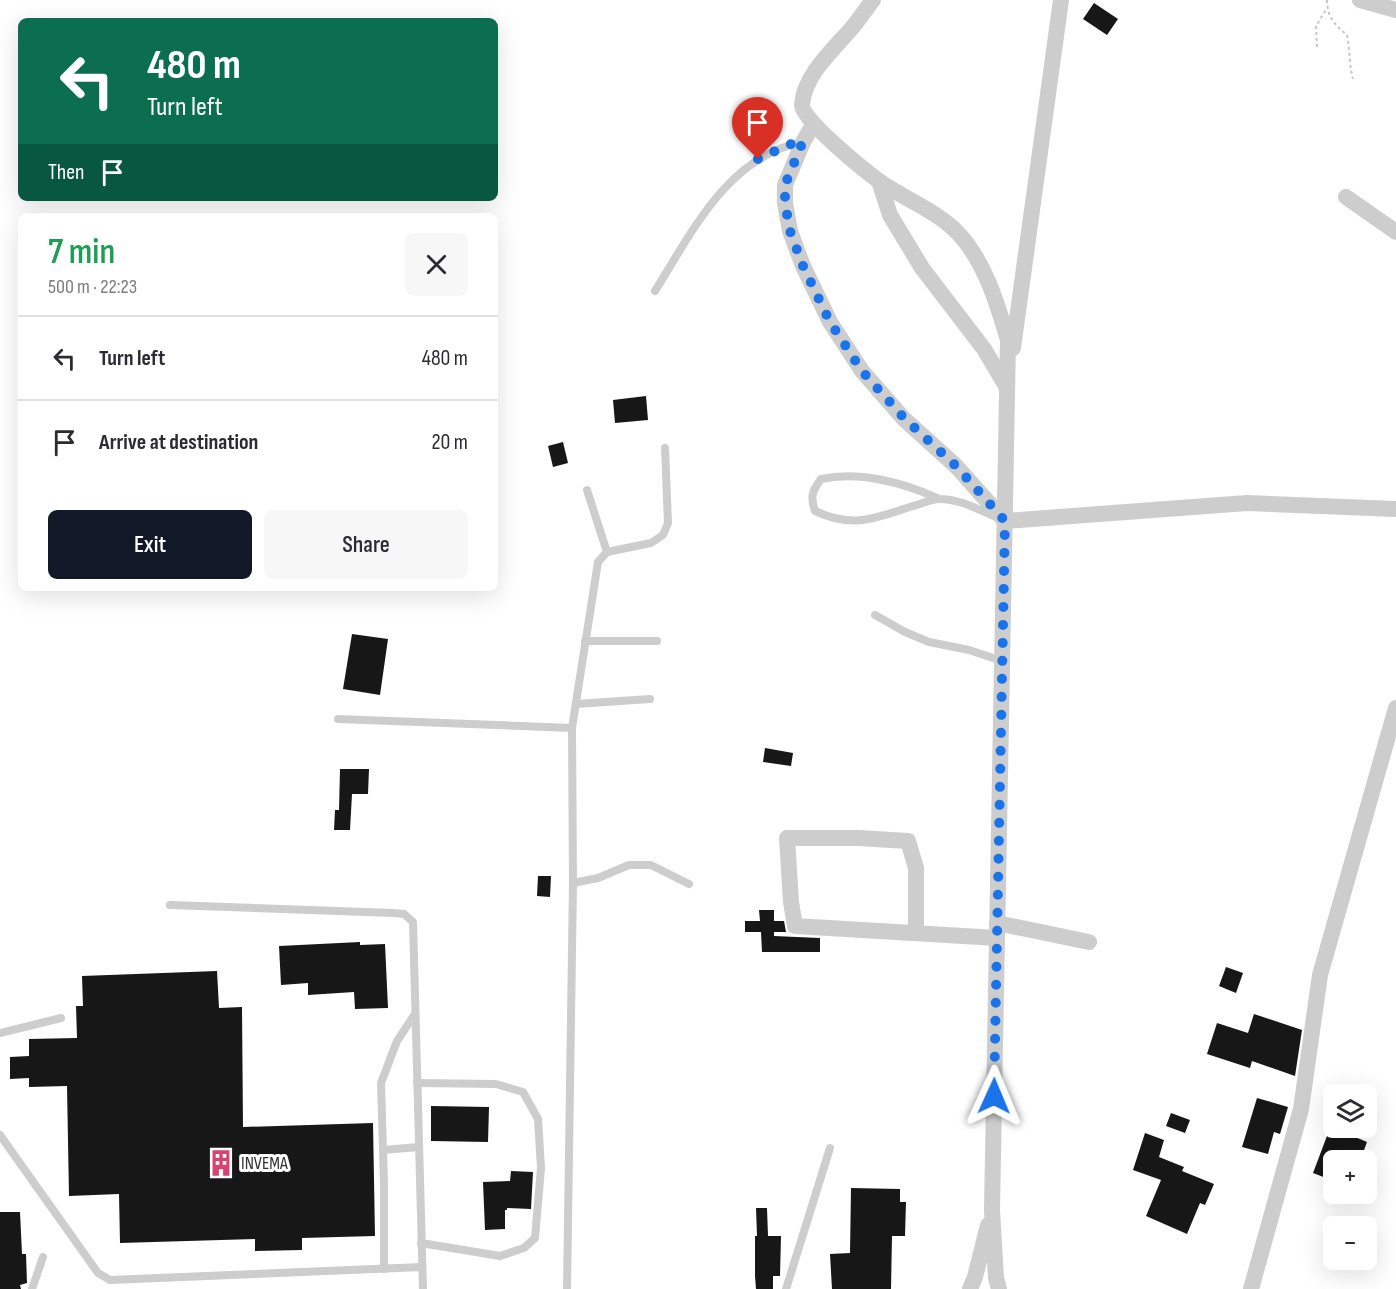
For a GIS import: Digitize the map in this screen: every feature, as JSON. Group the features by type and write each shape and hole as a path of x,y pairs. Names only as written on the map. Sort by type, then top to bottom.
{"street":[{"path":"873,0 822,62 810,82 802,103 803,110 813,125 879,181 938,217 958,234 980,266 996,300 1008,340 992,1210 996,1278 999,1289"},
{"path":"1007,387 1061,0"},
{"path":"1360,0 1396,10"},
{"path":"813,125 803,141 785,185 785,203 790,231 803,266 830,322 862,371 904,418 956,466 1005,521"},
{"path":"879,181 890,215 922,268 984,349 1007,387"},
{"path":"1346,197 1396,232"},
{"path":"1005,521 1247,503 1396,509"},
{"path":"1251,1289 1301,1109 1320,975 1396,708"},
{"path":"916,933 916,868 908,841 787,838 791,902 795,926 916,933 997,931 1089,942"},
{"path":"970,1289 992,1210"}],"lane":[{"path":"655,291 708,206 734,179 758,159 788,145 803,141"},
{"path":"567,1289 573,883 572,728 598,561 607,552 651,543 663,535 668,523 664,448"},
{"path":"937,498 867,521 849,521 828,517 815,511 811,500 813,490 821,479 838,475 863,477 905,486 937,498 959,501 1005,521"},
{"path":"587,490 607,552"},
{"path":"875,615 929,642 969,650 1002,661"},
{"path":"585,641 657,641"},
{"path":"576,704 650,699"},
{"path":"338,719 572,728"},
{"path":"573,883 598,878 629,865 651,865 689,884"},
{"path":"170,905 404,914 413,922 423,1289"},
{"path":"384,1269 381,1083 397,1041 415,1014"},
{"path":"0,1033 61,1018"},
{"path":"417,1083 496,1084 523,1092 538,1119 541,1168 535,1238 524,1248 500,1257 421,1243"},
{"path":"0,1135 98,1273 110,1280 422,1267"},
{"path":"383,1150 419,1147"},
{"path":"786,1289 830,1148"},
{"path":"32,1289 43,1257"}],"path":[{"path":"1317,47 1316,26 1327,8 1328,0"},
{"path":"1327,8 1333,24 1347,34 1348,63 1353,79"}],"building":[{"path":"1094,3 1118,19 1107,35 1083,19"},
{"path":"646,396 648,420 615,423 613,400"},
{"path":"563,442 568,463 553,467 548,446"},
{"path":"352,634 388,639 380,695 343,689"},
{"path":"765,748 793,753 791,766 763,762"},
{"path":"340,769 369,769 368,794 352,794 350,830 334,830 335,810 339,810"},
{"path":"538,876 551,876 550,897 537,896"},
{"path":"759,910 774,910 774,921 784,921 786,932 774,932 774,936 820,938 820,952 762,952 761,932 745,932 745,921 760,921"},
{"path":"360,942 360,945 385,944 388,1008 355,1009 354,992 308,995 308,983 281,985 279,946"},
{"path":"1226,967 1243,973 1236,993 1219,986"},
{"path":"217,971 219,1008 242,1007 243,1127 373,1123 375,1236 302,1238 302,1250 255,1251 255,1239 120,1243 119,1194 69,1196 67,1086 29,1087 29,1078 10,1079 10,1057 29,1056 29,1039 77,1038 76,1006 83,1006 82,976"},
{"path":"1254,1014 1302,1030 1295,1076 1252,1061 1250,1068 1207,1054 1217,1023 1248,1033"},
{"path":"1257,1098 1288,1107 1280,1134 1274,1132 1268,1154 1242,1147"},
{"path":"431,1106 489,1107 488,1142 431,1141"},
{"path":"1171,1113 1190,1120 1185,1133 1166,1126"},
{"path":"1145,1133 1164,1140 1159,1157 1184,1167 1182,1171 1214,1184 1205,1205 1200,1203 1187,1234 1146,1216 1161,1180 1133,1170"},
{"path":"1326,1138 1358,1138 1367,1142 1364,1150 1323,1150 1323,1177 1313,1173"},
{"path":"511,1171 533,1172 531,1209 507,1208 505,1210 505,1229 485,1230 483,1182 510,1181"},
{"path":"851,1188 900,1189 900,1202 906,1202 905,1236 892,1236 891,1289 832,1289 830,1254 850,1253"},
{"path":"756,1208 767,1208 768,1236 781,1236 780,1276 773,1276 773,1289 756,1289"},
{"path":"0,1212 20,1212 22,1254 26,1254 27,1283 20,1285 21,1289 0,1289"}],"place":[{"name":"INVEMA","path":"221,1163"}],"route":[{"path":"758,159 788,145 803,141 785,185 785,203 790,231 803,266 830,322 862,371 904,418 956,466 1005,521 994,1096"}]}
